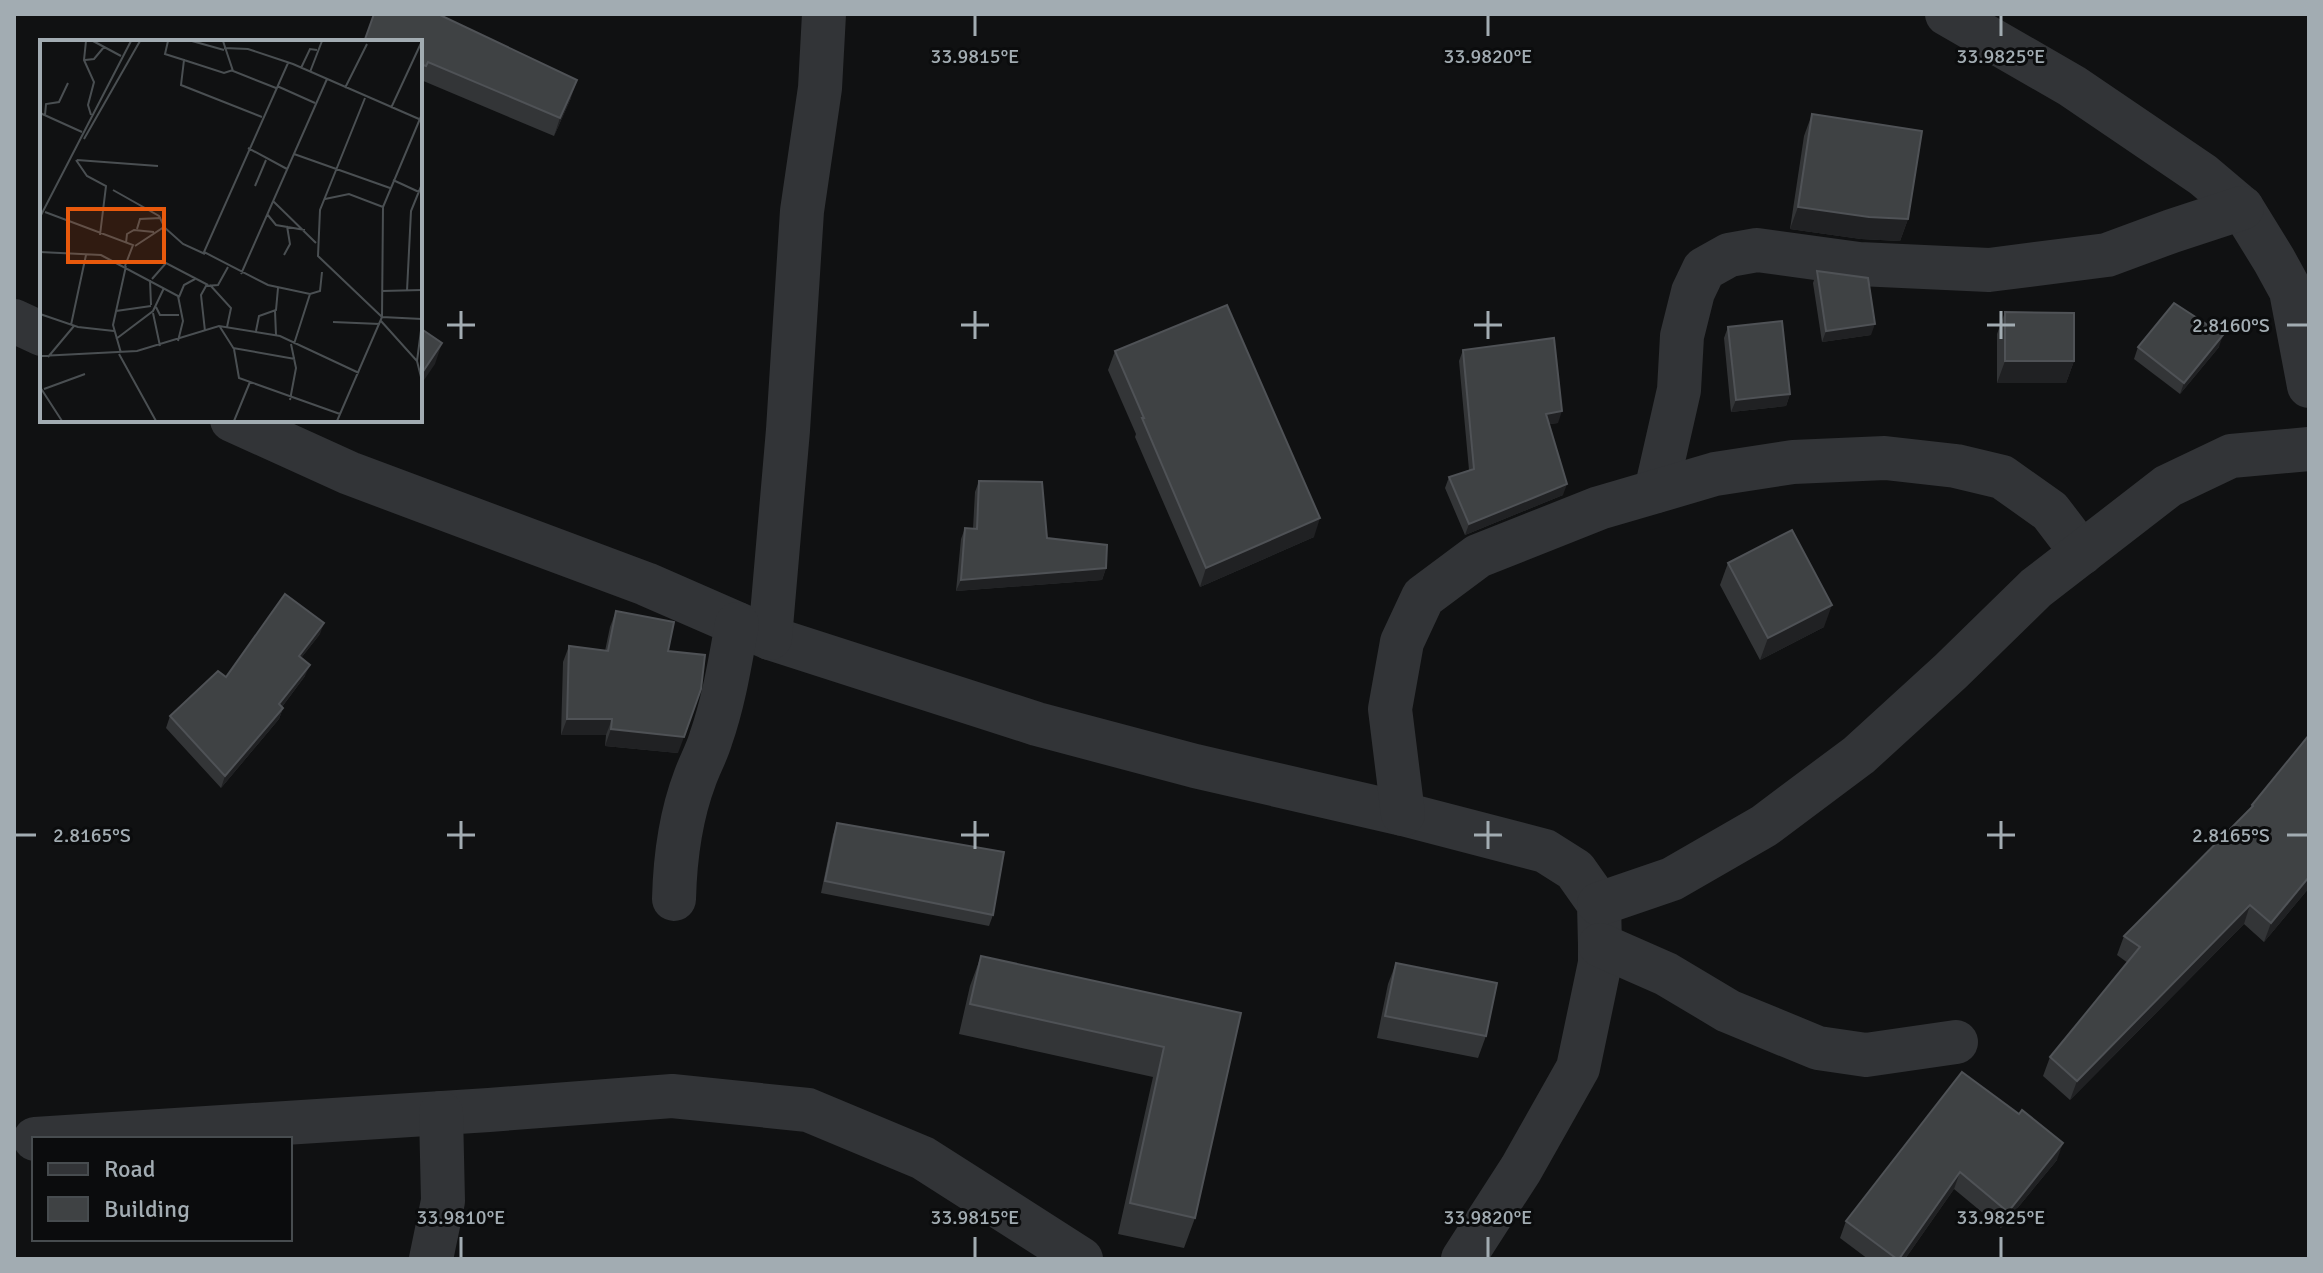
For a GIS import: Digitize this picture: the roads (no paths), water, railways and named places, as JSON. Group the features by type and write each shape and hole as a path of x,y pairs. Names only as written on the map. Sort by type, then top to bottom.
{"street":[{"path":"674,899 675,864 693,780 711,739 727,679 754,631 788,430 802,211 820,88 824,14"},
{"path":"1947,14 2072,86 2203,175 2242,208 2291,291 2309,386"},
{"path":"1656,491 1679,390 1682,336 1693,292 1704,269 1729,255 1757,250 1859,264 1989,270 2107,255 2242,208"},
{"path":"14,321 40,333"},
{"path":"236,422 349,473 646,584 754,631 1037,724 1195,766 1403,814 1545,851 1575,870 1600,924 1600,963 1578,1068 1521,1169 1463,1259"},
{"path":"1600,924 1764,826 1859,755 2036,588 2168,486 2231,456 2309,449"},
{"path":"1403,814 1390,709 1402,642 1423,597 1478,556 1599,508 1715,474 1793,462 1885,458 1956,466 2002,477 2050,511 2082,553"},
{"path":"1600,924 1666,974 1728,1011 1818,1048 1866,1055 1956,1042"},
{"path":"66,1137 672,1096 808,1110 923,1158 1081,1259"},
{"path":"431,1259 443,1201 441,1113"}]}
